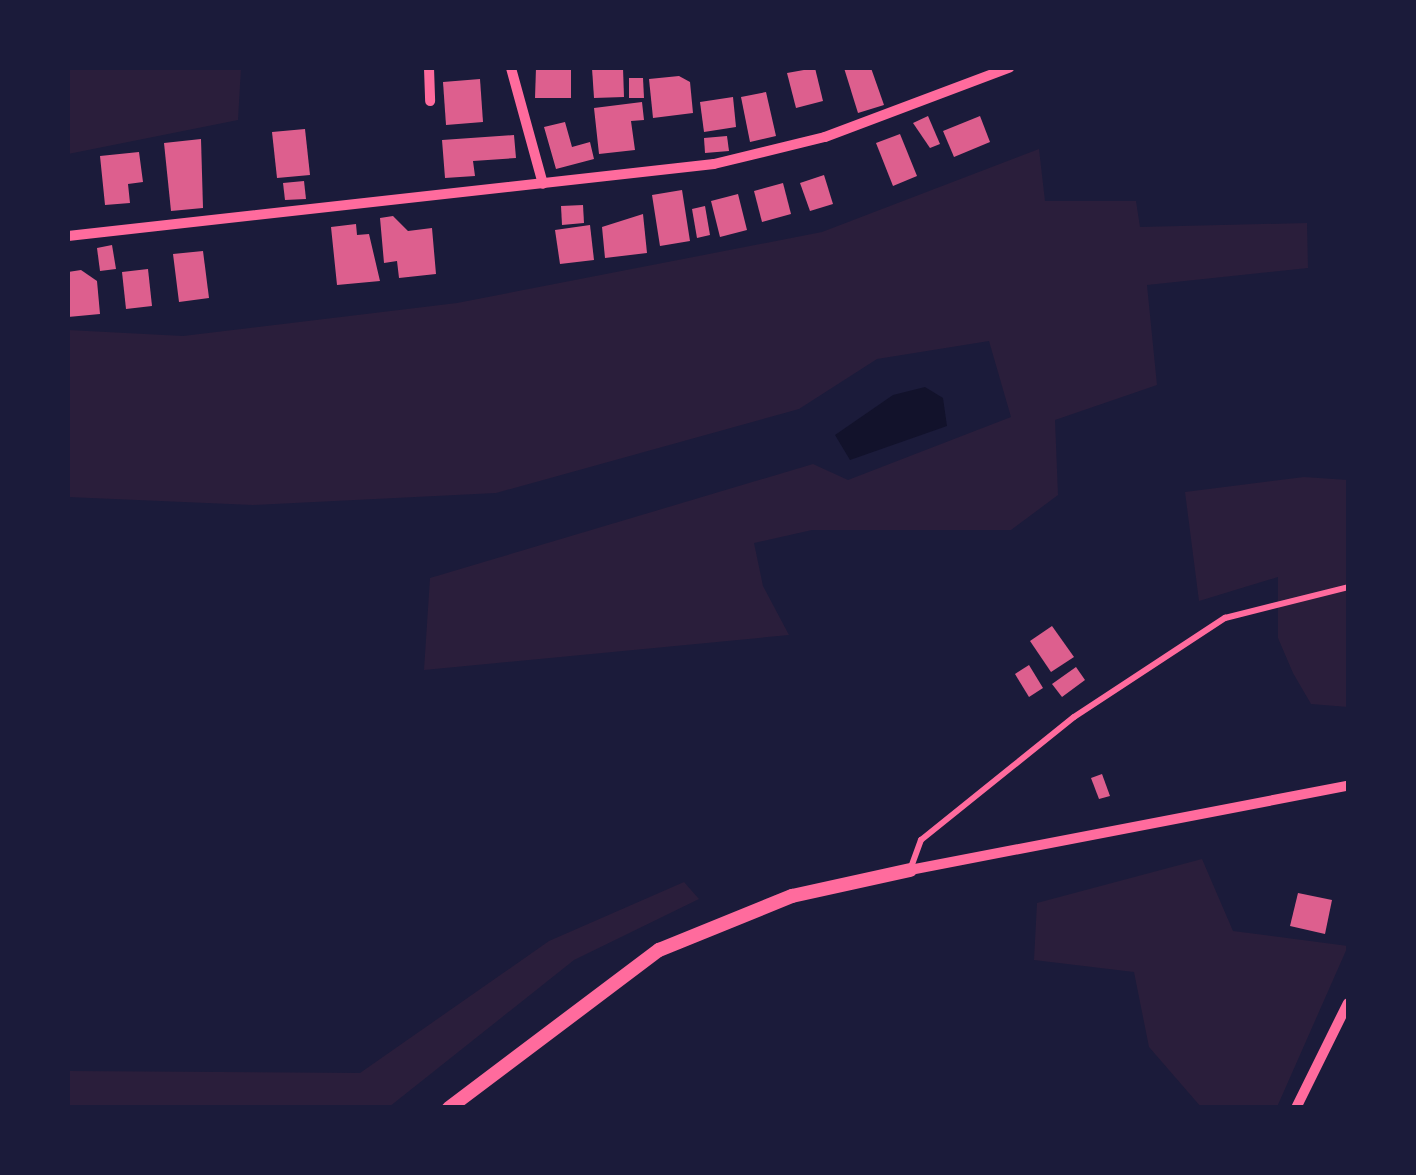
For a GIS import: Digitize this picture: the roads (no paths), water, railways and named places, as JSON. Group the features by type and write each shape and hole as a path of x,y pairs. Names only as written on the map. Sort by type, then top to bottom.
{"street":[{"path":"430,68 430,102"},
{"path":"511,68 542,184"},
{"path":"68,236 542,184 772,153 1008,68"},
{"path":"448,1108 659,950 792,896 1348,786"},
{"path":"1296,1108 1348,1003"}],"lane":[{"path":"910,870 921,840 997,778 1225,618 1348,587"}]}
